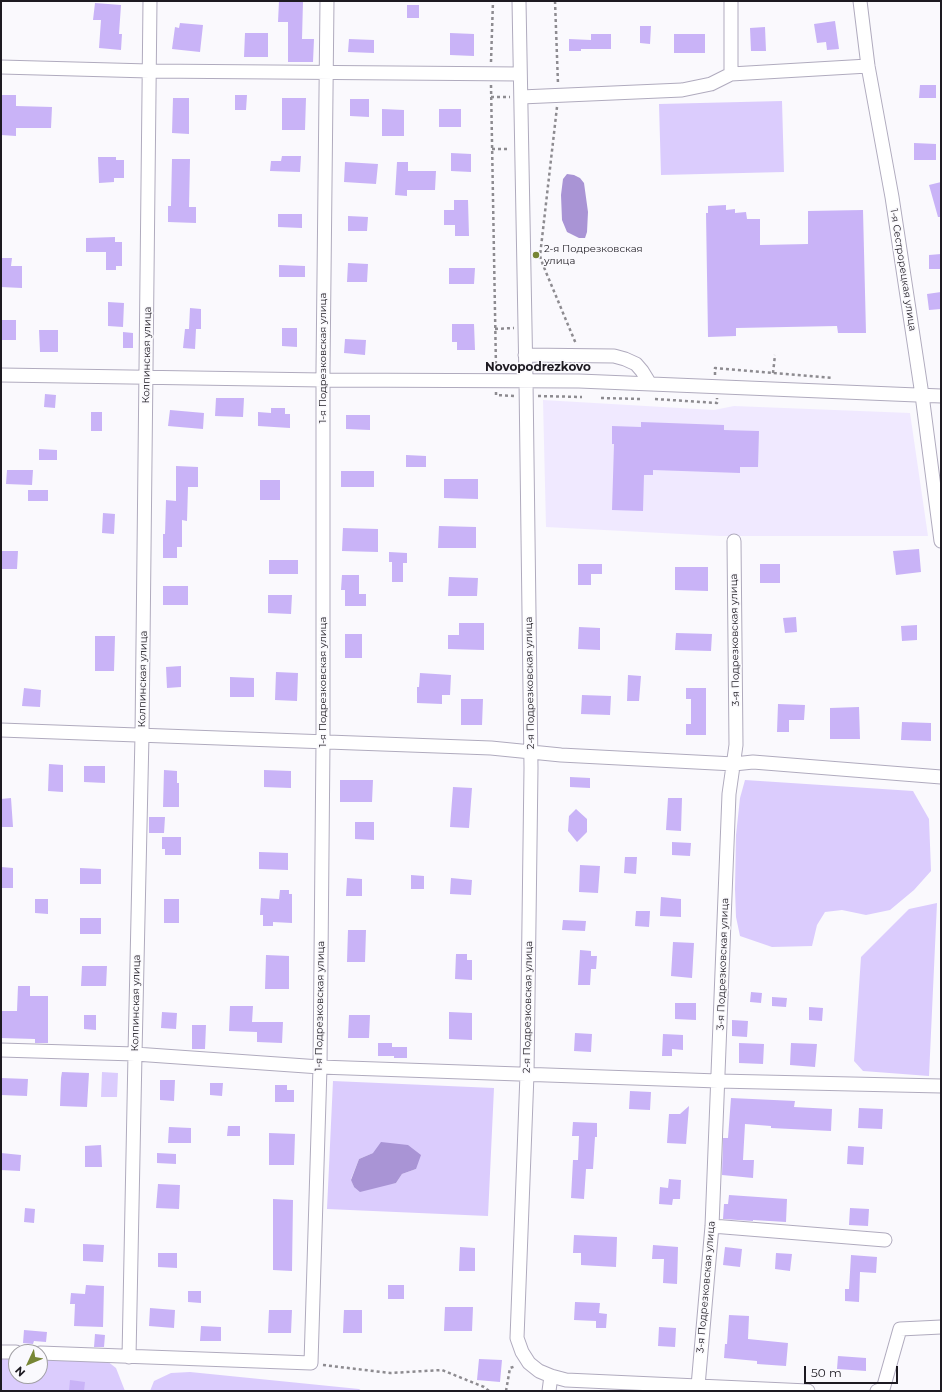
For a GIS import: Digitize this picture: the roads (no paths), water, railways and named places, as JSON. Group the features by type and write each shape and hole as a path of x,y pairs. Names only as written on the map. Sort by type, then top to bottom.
{"street":[{"name":"Колпинская улица","path":"130,1357 142,735 150,1"},
{"name":"1-я Подрезковская улица","path":"130,1357 311,1363 320,1067 323,742 323,380 327,1"},
{"name":"2-я Подрезковская улица","path":"519,1 526,381 530,752 528,1074 517,1338 528,1363 539,1371 550,1376"},
{"path":"731,1 731,74"},
{"name":"1-я Сестрорецкая улица","path":"860,1 868,66 892,197 922,395 941,541"},
{"path":"521,97 682,90 711,84 731,74 868,66"},
{"path":"1,67 149,71 520,74"},
{"path":"525,355 614,356 636,364 650,384"},
{"path":"1,375 323,380 526,381 650,384 941,396"},
{"name":"3-я Подрезковская улица","path":"698,1386 712,1226 729,794 736,745 734,542"},
{"path":"1,730 491,748 561,755 734,764 754,762 941,777"},
{"path":"1,1050 135,1054 320,1067 718,1081 941,1086"},
{"path":"712,1226 885,1240"},
{"path":"877,1391 883,1389 900,1329 941,1328"},
{"path":"48,1353 130,1357"},
{"path":"549,1391 550,1376 566,1380 808,1391"}],"place":[{"name":"2-я Подрезковская улица","path":"536,255"}],"district":[{"name":"Novopodrezkovo","path":"538,367"}]}
